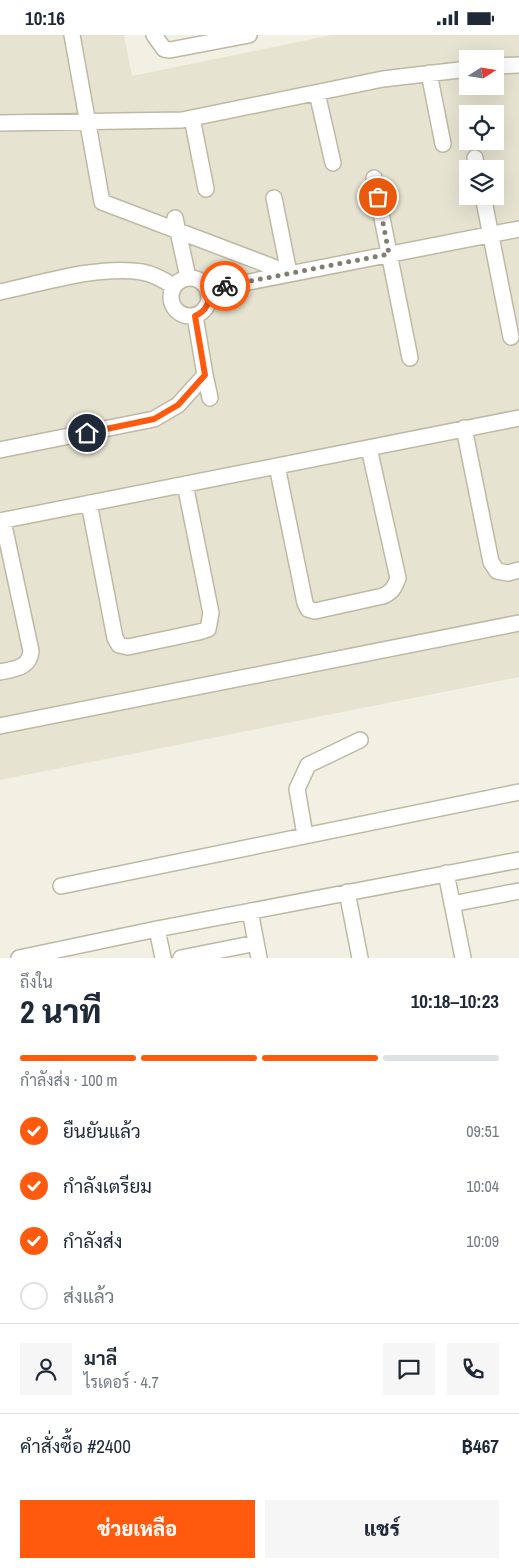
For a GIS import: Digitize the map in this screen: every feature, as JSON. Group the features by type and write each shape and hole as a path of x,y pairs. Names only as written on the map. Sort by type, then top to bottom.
{"street":[{"path":"72,35 102,201 289,273"},
{"path":"154,35 164,49 170,50 250,35"},
{"path":"504,66 519,65"},
{"path":"0,123 87,123 192,118 383,79 459,70"},
{"path":"429,73 443,144"},
{"path":"317,93 333,163"},
{"path":"192,118 206,189"},
{"path":"374,178 410,358"},
{"path":"274,199 289,273"},
{"path":"485,205 511,337"},
{"path":"175,218 188,277"},
{"path":"208,290 519,229"},
{"path":"0,292 110,271 143,272 173,286"},
{"path":"188,277 200,280 210,296 206,309 195,316 182,315 176,311 170,299 173,286 180,280 188,277"},
{"path":"195,316 210,399"},
{"path":"0,449 154,419 178,405 205,375"},
{"path":"0,672 26,665 30,659 31,651 1,521 519,418"},
{"path":"464,428 491,562 497,571 508,573 519,570"},
{"path":"277,466 304,603 308,609 315,611 384,596 391,592 396,585 398,578 368,447"},
{"path":"89,503 115,638 119,645 128,647 199,632 208,629 211,623 211,613 185,484"},
{"path":"0,726 519,623"},
{"path":"306,835 297,789 308,765 360,740"},
{"path":"61,886 519,792"},
{"path":"19,958 63,954 157,929 519,860"},
{"path":"446,873 463,958"},
{"path":"452,904 519,891"},
{"path":"348,892 360,958"},
{"path":"181,958 258,951 250,911"},
{"path":"157,929 163,958"}],"shaded area":[{"path":"0,35 124,35 132,76 332,35 519,35 519,677 0,780"}],"way so far":[{"path":"225,286 389,254 378,197"}],"route":[{"path":"87,433 154,419 178,405 205,375 195,316 206,309 210,296 208,290 225,286"}]}
